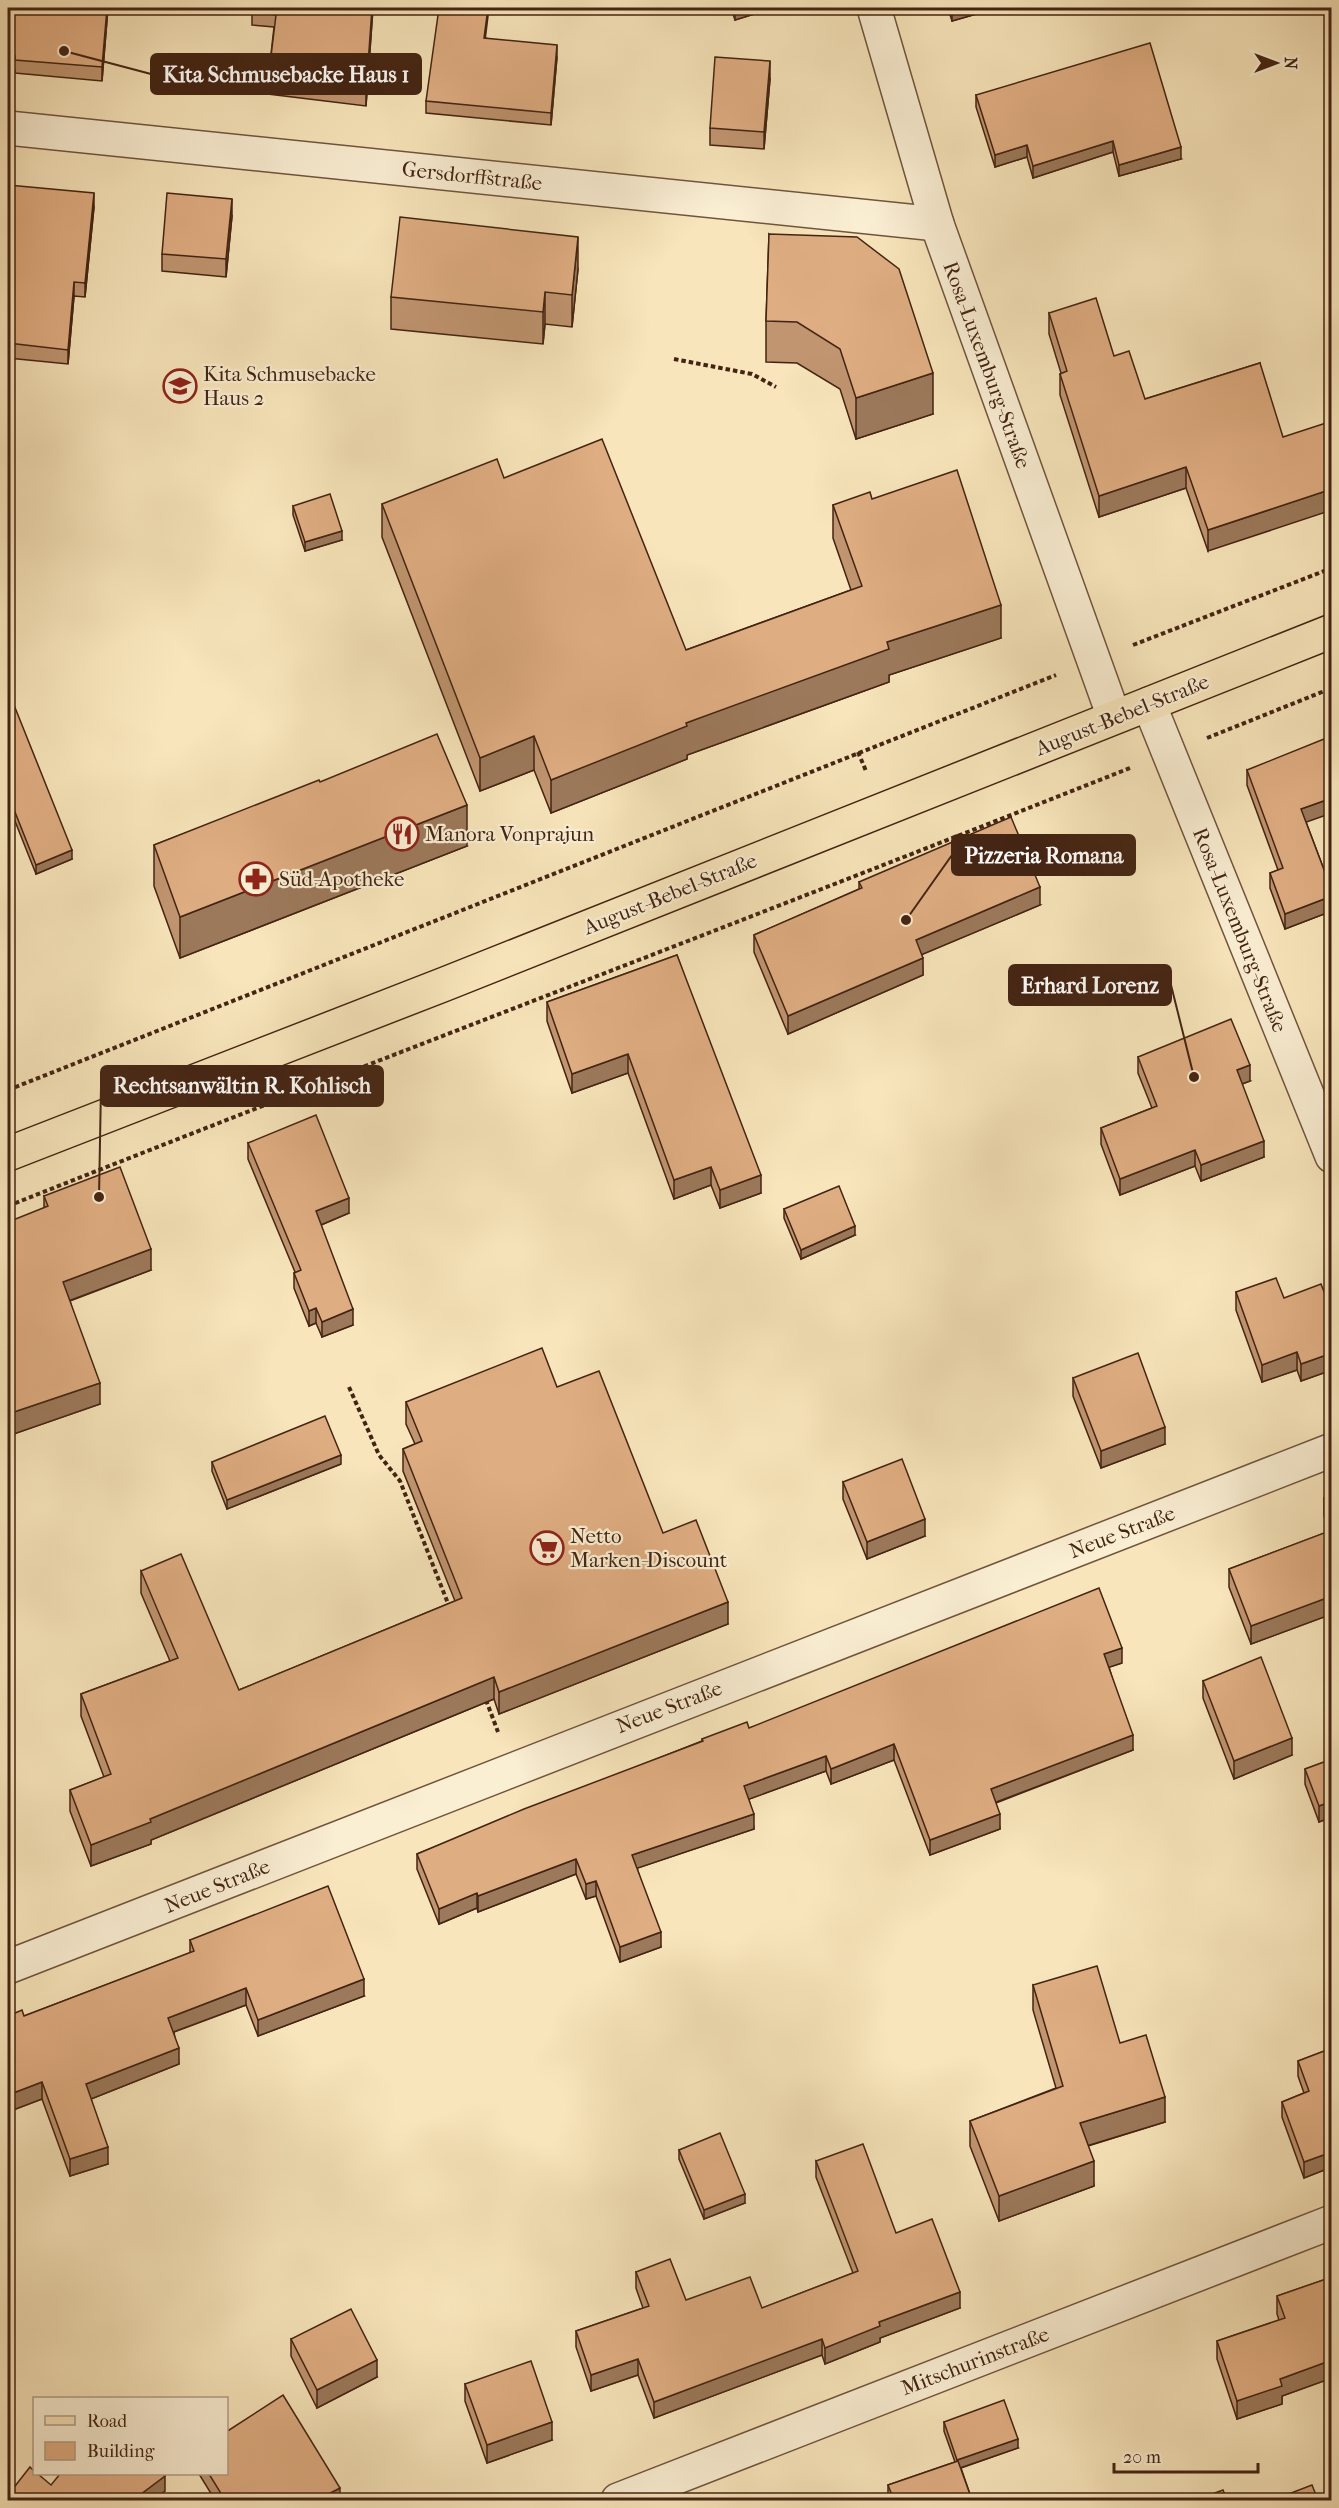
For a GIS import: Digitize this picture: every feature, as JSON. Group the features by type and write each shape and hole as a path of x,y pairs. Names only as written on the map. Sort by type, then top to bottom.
{"main road":[{"name":"August-Bebel-Straße","path":"8,1154 445,984 1332,631"}],"street":[{"name":"Rosa-Luxemburg-Straße","path":"874,8 937,224 1114,717"},
{"name":"Gersdorffstraße","path":"8,128 937,224"},
{"name":"Rosa-Luxemburg-Straße","path":"1149,704 1332,1156"},
{"name":"Neue Straße","path":"8,1967 182,1901 512,1768 1332,1450"},
{"name":"Mitschurinstraße","path":"618,2500 1332,2222"}],"path":[{"path":"674,358 752,374 776,387"},
{"path":"8,1090 1092,660 1332,568"},
{"path":"8,1206 453,1031 814,893 1332,688"},
{"path":"349,1387 379,1455 400,1481 452,1614"},
{"path":"482,1691 512,1768"}],"building":[{"path":"8,8 107,8 102,67 15,60 15,56 8,55"},
{"path":"252,8 372,8 366,93 268,81 276,15 252,12"},
{"path":"439,8 488,8 484,38 557,45 551,113 426,101"},
{"path":"1150,43 1181,147 1119,165 1113,141 1033,166 1027,145 995,155 976,95"},
{"path":"715,57 770,61 764,132 710,128"},
{"path":"8,185 94,193 85,283 74,282 68,350 8,343"},
{"path":"167,193 232,199 226,259 162,254"},
{"path":"400,217 578,237 572,295 545,292 543,312 391,297"},
{"path":"769,234 857,237 899,269 933,373 856,398 840,349 797,322 766,321"},
{"path":"1096,298 1114,356 1129,351 1145,399 1260,363 1283,437 1332,421 1332,489 1208,530 1186,467 1099,496 1060,374 1067,371 1049,313"},
{"path":"602,439 686,650 862,586 833,505 870,492 872,499 957,470 1001,605 887,642 889,649 686,723 687,726 551,780 534,736 480,758 382,504 497,459 504,478"},
{"path":"330,494 342,531 305,542 293,506"},
{"path":"12,700 72,850 36,865 11,802 8,803 8,702"},
{"path":"437,734 467,805 180,917 154,845 319,780 320,782"},
{"path":"1324,739 1332,758 1332,798 1301,809 1332,896 1285,914 1270,873 1283,868 1247,770"},
{"path":"1011,817 1040,887 916,940 923,958 788,1016 754,935 862,888 859,882"},
{"path":"677,955 761,1175 720,1190 711,1167 674,1180 628,1054 572,1074 547,1002"},
{"path":"8,983 12,995 8,997"},
{"path":"1231,1019 1250,1065 1237,1070 1264,1141 1201,1165 1195,1150 1120,1179 1101,1128 1157,1106 1138,1057"},
{"path":"316,1115 349,1198 316,1211 353,1309 322,1322 316,1308 309,1311 294,1273 301,1270 248,1143"},
{"path":"120,1167 151,1249 63,1282 100,1383 8,1414 8,1222 48,1206 44,1196"},
{"path":"839,1186 855,1226 801,1250 784,1209"},
{"path":"1276,1278 1284,1298 1321,1284 1332,1312 1332,1353 1301,1364 1297,1352 1262,1365 1236,1292"},
{"path":"542,1348 557,1387 599,1371 663,1533 696,1520 728,1602 499,1692 494,1677 150,1819 151,1822 91,1845 70,1790 111,1774 81,1694 178,1658 141,1571 181,1554 239,1690 462,1598 403,1449 422,1441 406,1402"},
{"path":"1138,1353 1165,1427 1101,1451 1073,1378"},
{"path":"325,1416 341,1455 227,1500 212,1462"},
{"path":"902,1459 925,1519 867,1542 843,1482"},
{"path":"1332,1496 1332,1518 1324,1498"},
{"path":"1332,1530 1332,1596 1251,1626 1229,1569"},
{"path":"1099,1588 1122,1648 1104,1654 1133,1735 991,1789 1000,1814 930,1840 894,1744 831,1769 826,1756 744,1786 754,1814 632,1855 661,1932 620,1947 596,1881 586,1884 576,1859 478,1896 477,1893 439,1909 417,1854 524,1809 703,1741 702,1739 747,1722 749,1728"},
{"path":"1261,1657 1292,1738 1234,1761 1203,1681"},
{"path":"1332,1759 1332,1801 1319,1806 1305,1769"},
{"path":"328,1886 364,1979 258,2020 246,1988 168,2018 179,2048 86,2084 108,2147 70,2159 42,2082 8,2095 8,2016 22,2010 24,2016 194,1951 190,1940"},
{"path":"1097,1966 1120,2043 1146,2035 1165,2097 1080,2123 1094,2161 999,2196 970,2121 1063,2086 1033,1985"},
{"path":"1332,2048 1332,2152 1304,2162 1282,2102 1309,2091 1298,2061"},
{"path":"720,2133 745,2194 704,2210 679,2150"},
{"path":"863,2144 896,2233 932,2219 960,2292 879,2322 880,2326 825,2348 822,2339 654,2402 638,2359 591,2375 576,2331 649,2306 636,2272 670,2259 686,2300 750,2277 762,2308 858,2271 816,2161"},
{"path":"1332,2277 1332,2360 1280,2379 1282,2386 1237,2401 1217,2341 1285,2318 1277,2296"},
{"path":"351,2309 377,2360 317,2390 291,2339"},
{"path":"531,2361 552,2422 487,2445 465,2384"},
{"path":"283,2395 340,2488 317,2500 225,2500 210,2475 228,2475 228,2431"},
{"path":"1004,2400 1018,2439 957,2460 944,2422"},
{"path":"958,2461 972,2500 894,2500 888,2485"},
{"path":"30,2467 33,2475 39,2475 51,2485 59,2475 165,2476 133,2500 11,2500 8,2495"},
{"path":"1312,2485 1318,2500 1273,2500"},
{"path":"1223,2490 1227,2500 1196,2500"}],"place":[{"name":"Kita Schmusebacke Haus 1","path":"64,51"},
{"name":"Kita Schmusebacke Haus 2","path":"180,386"},
{"name":"Manora Vonprajun","path":"402,834"},
{"name":"Süd-Apotheke","path":"256,879"},
{"name":"Pizzeria Romana","path":"906,920"},
{"name":"Erhard Lorenz","path":"1194,1077"},
{"name":"Rechtsanwältin R. Kohlisch","path":"99,1197"},
{"name":"Netto Marken-Discount","path":"547,1548"}]}
